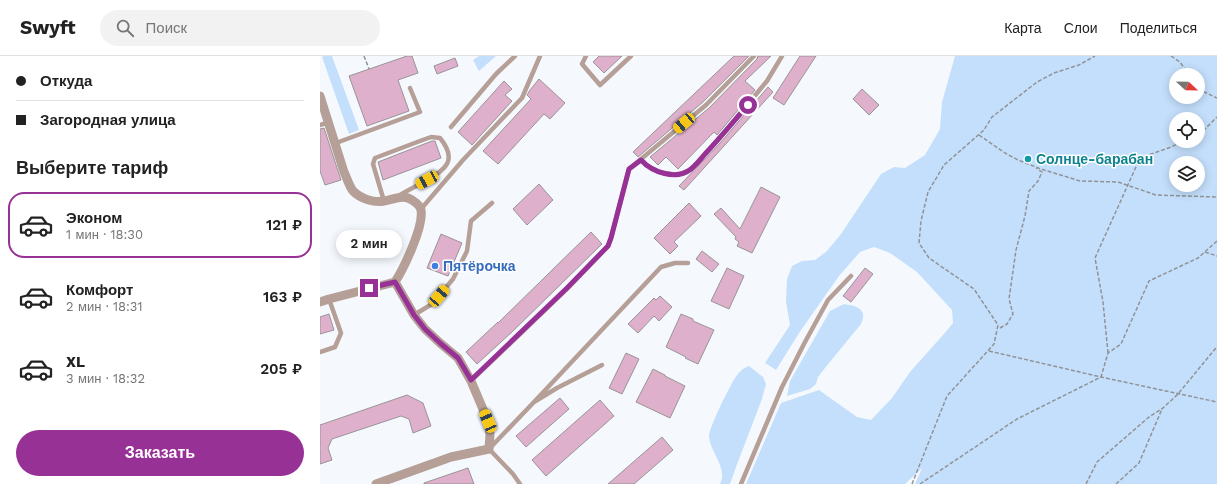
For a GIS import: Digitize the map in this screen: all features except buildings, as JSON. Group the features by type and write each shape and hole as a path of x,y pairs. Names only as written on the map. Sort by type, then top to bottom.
{"street":[{"path":"320,96 346,178 353,191 361,197 372,201 408,198 417,203 421,209 421,219 413,244 403,270 395,282 320,302"},
{"path":"376,484 451,457 489,449 490,434 488,421 471,380 458,358 425,329 414,315 395,282"}],"lane":[{"path":"451,127 496,74 515,56"},
{"path":"421,209 463,160 522,98 540,56"},
{"path":"586,56 582,64 600,85 631,56"},
{"path":"471,380 567,288 608,246 629,169 706,105 754,56"},
{"path":"641,160 646,165 659,172 677,175 690,170 718,140 767,81 782,56"},
{"path":"336,143 420,112 410,88"},
{"path":"320,125 329,122"},
{"path":"384,201 373,164 375,158 431,137 440,138 449,156 447,166 437,175 394,198"},
{"path":"414,315 432,304 454,279 467,251 471,221 492,203"},
{"path":"520,484 513,474 489,449 662,267 675,263 688,263"},
{"path":"741,484 782,387 805,342 828,300 851,276"},
{"path":"320,352 335,347 341,333 330,299"},
{"path":"534,402 557,388 602,365"}],"path":[{"path":"364,56 369,69"},
{"path":"912,484 947,396 994,344 998,325 974,289 929,258 919,243 921,221 928,192 944,166 984,130 992,117 1038,82 1054,73 1079,65 1095,56"},
{"path":"1171,56 1180,62 1184,68"},
{"path":"1205,92 1217,98"},
{"path":"1205,129 1217,117"},
{"path":"979,135 1005,153 1035,166 1080,181 1118,182 1156,195 1217,197"},
{"path":"920,484 1017,420 1101,377 1108,353 1103,302 1095,258 1140,158 1169,148"},
{"path":"1000,328 1007,324 1012,314 1009,299 1016,250 1025,216 1029,191 1038,181 1042,172 1035,166"},
{"path":"1108,353 1121,344 1149,281 1198,258 1217,241"},
{"path":"1205,252 1217,256"},
{"path":"1086,484 1096,462 1149,417 1163,408 1178,394 1216,349"},
{"path":"988,351 1217,402"},
{"path":"1116,484 1139,463 1163,408"}],"shaded area":[{"path":"332,56 359,130 349,134 322,57"},
{"path":"479,56 496,56 479,71 473,60"},
{"path":"955,56 1217,56 1217,484 915,484 922,468 905,484 746,484 781,403 819,390 857,417 871,420 892,398 910,372 953,323 952,310 917,272 890,253 874,247 860,252 839,276 799,333 776,370 765,363 790,325 786,302 787,279 792,266 802,261 815,260 827,251 841,234 881,174 894,167 905,168 925,155 940,129 942,102"},
{"path":"844,304 860,309 863,315 861,324 818,377 816,384 810,389 787,396 790,381 830,311"},
{"path":"749,366 763,377 766,384 762,399 730,484 720,484 722,472 710,443 710,432 735,378 741,370"}],"place":[{"name":"Солнце-барабан","path":"1028,159"},
{"name":"Пятёрочка","path":"435,266"}],"route":[{"path":"369,288 395,282 414,315 425,329 458,358 471,380 567,288 608,246 629,169 641,160 646,165 659,172 677,175 690,170 748,105"}]}
